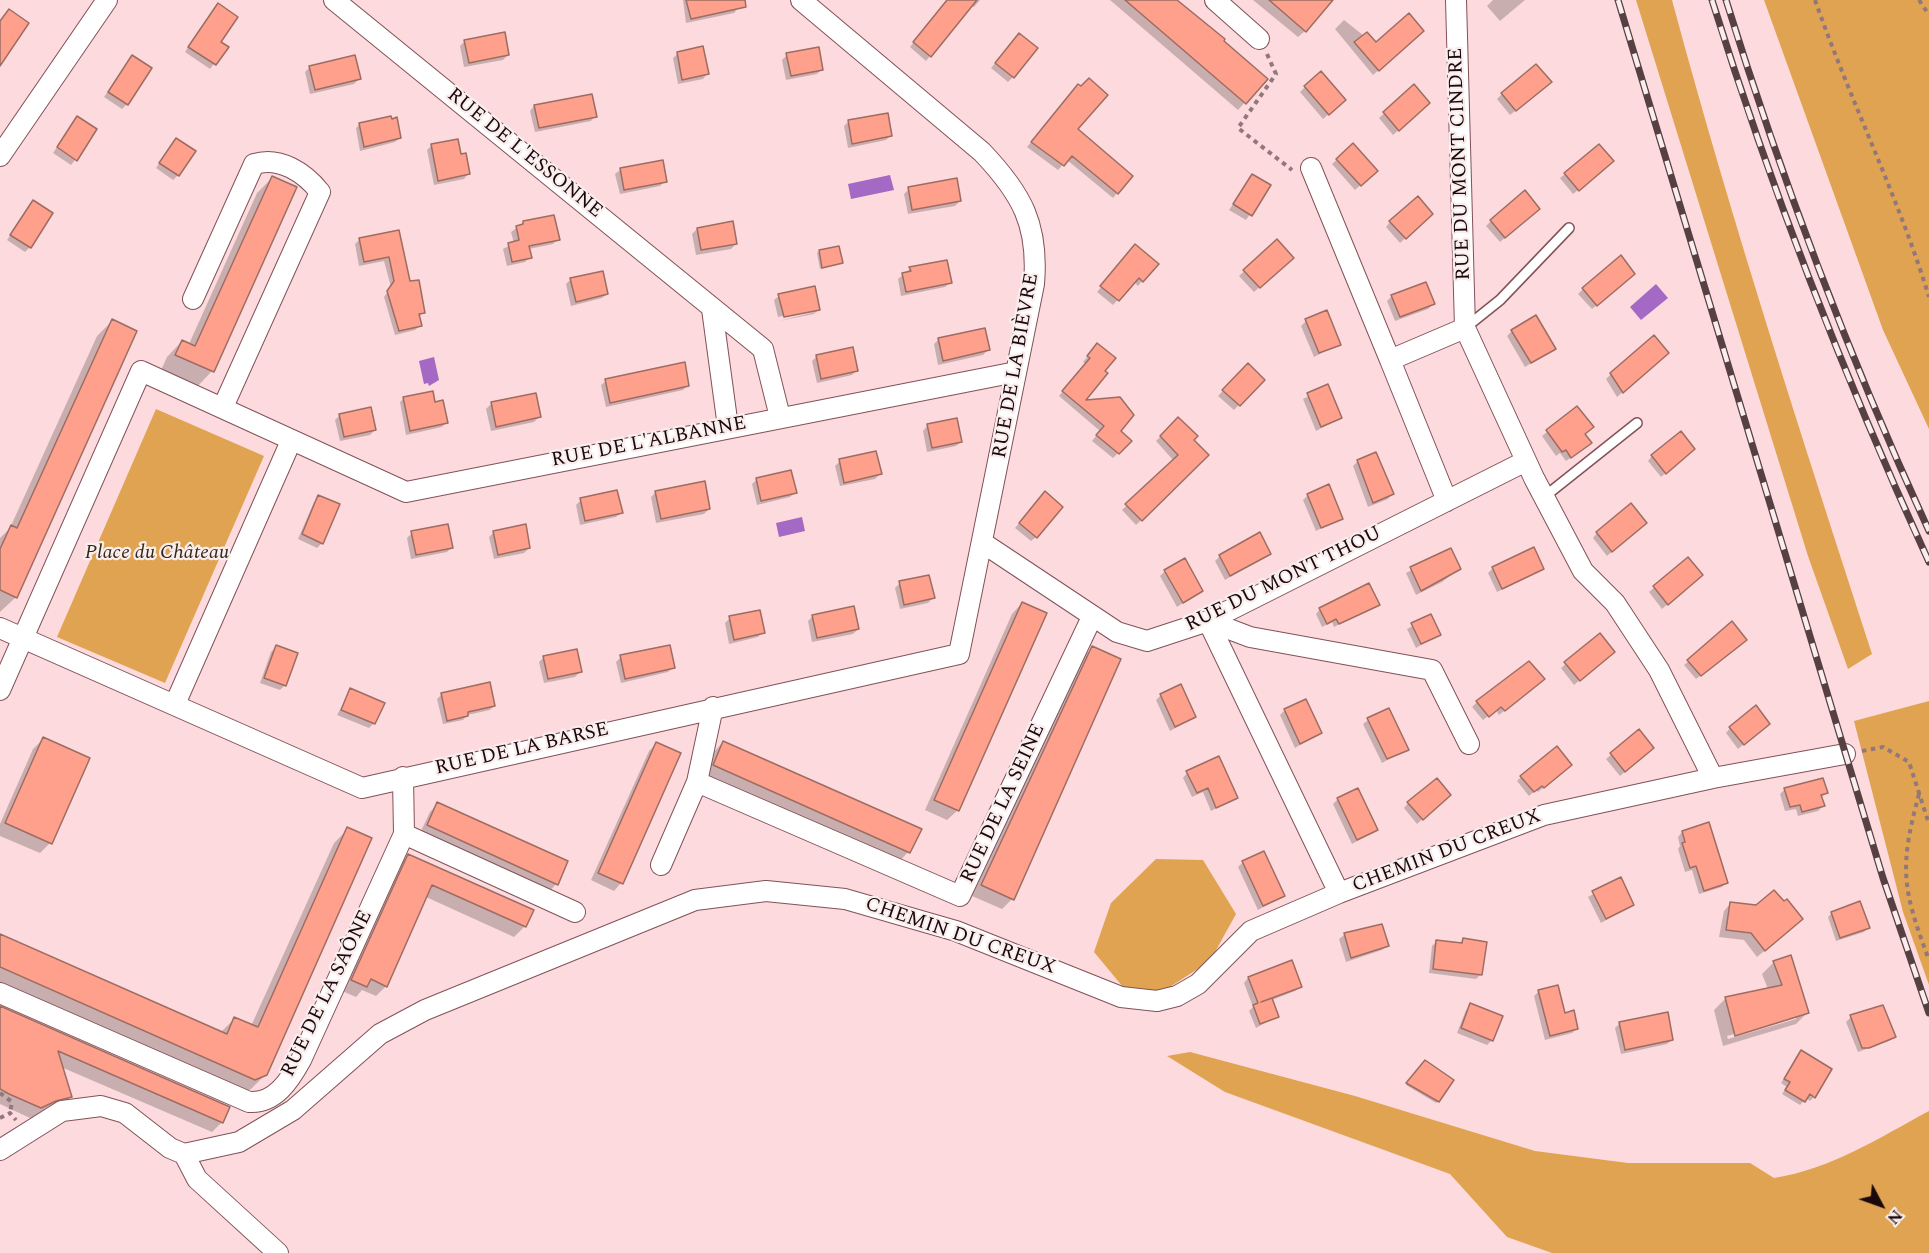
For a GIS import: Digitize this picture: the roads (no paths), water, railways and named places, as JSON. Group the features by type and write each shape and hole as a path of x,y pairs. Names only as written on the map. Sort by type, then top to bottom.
{"street":[{"path":"0,156 107,0"},
{"name":"RUE DE L'ESSONNE","path":"334,0 763,349 780,417"},
{"name":"RUE DE LA BIÈVRE","path":"801,0 982,152 1009,181 1023,206 1032,234 1036,259 984,543"},
{"path":"1215,0 1259,39"},
{"name":"RUE DU MONT CINDRE","path":"1456,0 1466,328 1526,461 1583,571 1615,603 1659,670 1713,778"},
{"path":"193,299 254,164 266,160 307,176 320,192 223,407"},
{"path":"1311,168 1447,501"},
{"path":"712,309 728,427"},
{"path":"1390,360 1466,328"},
{"path":"0,690 141,371 223,407 291,441 175,704"},
{"name":"RUE DE L'ALBANNE","path":"291,441 406,492 1017,372"},
{"name":"RUE DU MONT THOU","path":"984,543 1092,617 1117,632 1147,641 1208,621 1526,461"},
{"name":"RUE DE LA BARSE","path":"0,628 362,788 712,707 959,654 984,543"},
{"name":"RUE DE LA SEINE","path":"698,782 960,896 1092,617"},
{"path":"1208,621 1251,637 1432,670 1469,744"},
{"path":"1208,621 1339,893"},
{"path":"661,865 698,782 712,707"},
{"name":"CHEMIN DU CREUX","path":"184,1154 239,1142 284,1115 380,1034 425,1010 695,900 766,891 844,899 956,932 1121,997 1157,1001 1177,996 1198,984 1251,931 1339,893 1544,815 1713,778 1845,754"},
{"name":"RUE DE LA SAÔNE","path":"0,993 249,1102 261,1103 279,1091 301,1060 404,834 403,777"},
{"path":"404,834 575,912"},
{"path":"0,1150 62,1112 101,1106 125,1113 170,1148 184,1154 197,1179 278,1253"}],"lane":[{"path":"1466,328 1500,300 1569,228"},
{"path":"1544,497 1637,423"}],"railway":[{"path":"1618,0 1883,878 1929,1013"},
{"path":"1712,0 1759,143 1811,284 1868,424 1929,562"},
{"path":"1726,0 1770,135 1819,269 1872,401 1929,531"}],"park label":[{"name":"Place du Château","path":"157,554"}]}
